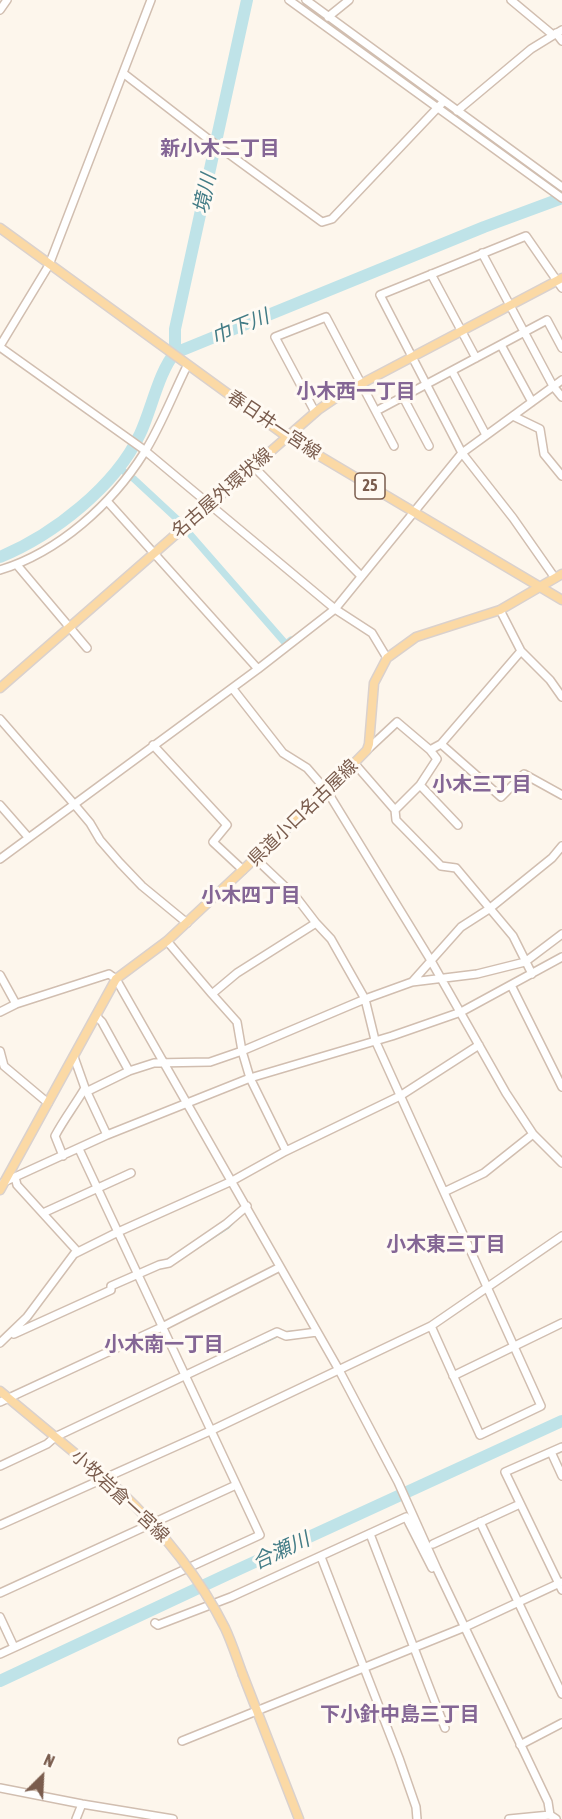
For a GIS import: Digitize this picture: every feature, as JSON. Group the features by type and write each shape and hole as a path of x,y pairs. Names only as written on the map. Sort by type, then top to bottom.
{"main road":[{"name":"春日井一宮線","path":"0,228 286,436 562,600"},
{"name":"名古屋外環状線","path":"0,688 315,412 362,384 512,305 561,282"},
{"name":"県道小口名古屋線","path":"2,1186 116,979 168,941 327,791 367,750 374,683 387,658 416,637 500,610 558,576"},
{"name":"小牧岩倉一宮線","path":"2,1397 106,1478 150,1520 184,1560 225,1629 299,1819"}],"street":[{"path":"0,10 7,0"},
{"path":"150,0 49,265 0,347 144,450 335,609 372,633 387,658"},
{"path":"289,0 562,198"},
{"path":"306,0 562,186"},
{"path":"328,17 349,0"},
{"path":"511,0 557,33 562,41"},
{"path":"457,111 531,49 557,33"},
{"path":"123,73 221,149 322,222 332,219 444,101"},
{"path":"558,576 462,453 380,295 526,236 561,282"},
{"path":"482,253 512,305 553,386 562,397"},
{"path":"431,274 476,358"},
{"path":"315,412 275,337 326,317 394,446"},
{"path":"381,409 547,321 562,348"},
{"path":"501,345 532,402"},
{"path":"0,570 17,565 49,549 107,501 144,450 185,364"},
{"path":"452,371 486,435"},
{"path":"0,858 233,689 335,609 462,453 562,380"},
{"path":"403,397 429,446"},
{"path":"513,416 540,429 544,454 562,476"},
{"path":"253,466 362,576"},
{"path":"107,501 258,669"},
{"path":"17,565 87,648"},
{"path":"500,610 521,651 562,697"},
{"path":"430,750 441,744 521,651"},
{"path":"233,689 283,753 307,768 327,791 430,959 506,1093 533,1134 562,1162"},
{"path":"0,719 90,823 100,840 120,863 142,886 187,923"},
{"path":"367,750 397,722 430,750 437,759 420,785 395,810"},
{"path":"441,744 501,797 524,774 562,795"},
{"path":"153,745 227,825 213,842 243,870"},
{"path":"355,764 395,810 396,820 441,866 456,868 513,936 532,974"},
{"path":"420,785 458,825"},
{"path":"0,805 28,837"},
{"path":"412,982 430,959 461,927 489,909 552,858 562,846"},
{"path":"256,859 296,897 331,939 365,999 375,1040 541,1406 480,1435 431,1326"},
{"path":"212,994 237,973 316,923"},
{"path":"63,1156 55,1136 65,1116 73,1109 86,1090 154,1063 210,1062 412,982 477,974 525,962 562,934"},
{"path":"168,941 237,1022 250,1078 286,1151"},
{"path":"2,1186 106,1136 186,1102 250,1078 461,1012 562,957"},
{"path":"0,1012 16,1004 109,974 116,979 339,1370 398,1482 436,1569 548,1802 553,1817 509,1819"},
{"path":"0,975 16,1004"},
{"path":"511,985 562,1087"},
{"path":"96,1016 102,1022 129,1071"},
{"path":"0,1343 27,1317 74,1254 232,1181 286,1151 400,1096 479,1045"},
{"path":"0,1051 4,1066 48,1103"},
{"path":"74,1057 106,1136"},
{"path":"444,1192 484,1173 533,1134"},
{"path":"0,1654 260,1535 79,1149"},
{"path":"43,1213 131,1173"},
{"path":"15,1178 17,1185 78,1252"},
{"path":"9,1336 111,1290 111,1286 169,1263 226,1224 247,1206"},
{"path":"0,1525 210,1431 431,1326 562,1236"},
{"path":"2,1397 162,1327 280,1266"},
{"path":"453,1376 562,1323"},
{"path":"0,1466 47,1444 55,1437 277,1332 286,1336 317,1332"},
{"path":"182,1741 364,1669 518,1602 561,1586 506,1472 562,1447"},
{"path":"551,1452 562,1476"},
{"path":"0,1593 236,1485"},
{"path":"433,1544 520,1504"},
{"path":"155,1623 158,1625 231,1597 406,1517 432,1568 436,1569"},
{"path":"480,1522 562,1694"},
{"path":"370,1534 445,1728"},
{"path":"321,1557 399,1758 416,1807 417,1819"},
{"path":"0,1617 14,1647"},
{"path":"520,1745 562,1724"},
{"path":"0,1788 173,1819"},
{"path":"76,1819 82,1804"}],"waterway":[{"name":"境川","path":"175,353 175,329 247,0"},
{"name":"巾下川","path":"0,557 41,536 61,522 99,490 115,472 129,454 140,434 164,370 175,353 484,227 562,198"},
{"path":"118,467 177,519"},
{"path":"189,533 286,644 291,640"},
{"path":"196,1249 228,1228 239,1217"},
{"path":"286,1332 298,1331"},
{"path":"191,1376 276,1337"},
{"name":"合瀬川","path":"0,1681 562,1421"}],"district":[{"name":"新小木二丁目","path":"220,149"},
{"name":"小木西一丁目","path":"356,392"},
{"name":"小木三丁目","path":"482,785"},
{"name":"小木四丁目","path":"251,896"},
{"name":"小木東三丁目","path":"446,1245"},
{"name":"小木南一丁目","path":"164,1345"},
{"name":"下小針中島三丁目","path":"400,1715"}]}
